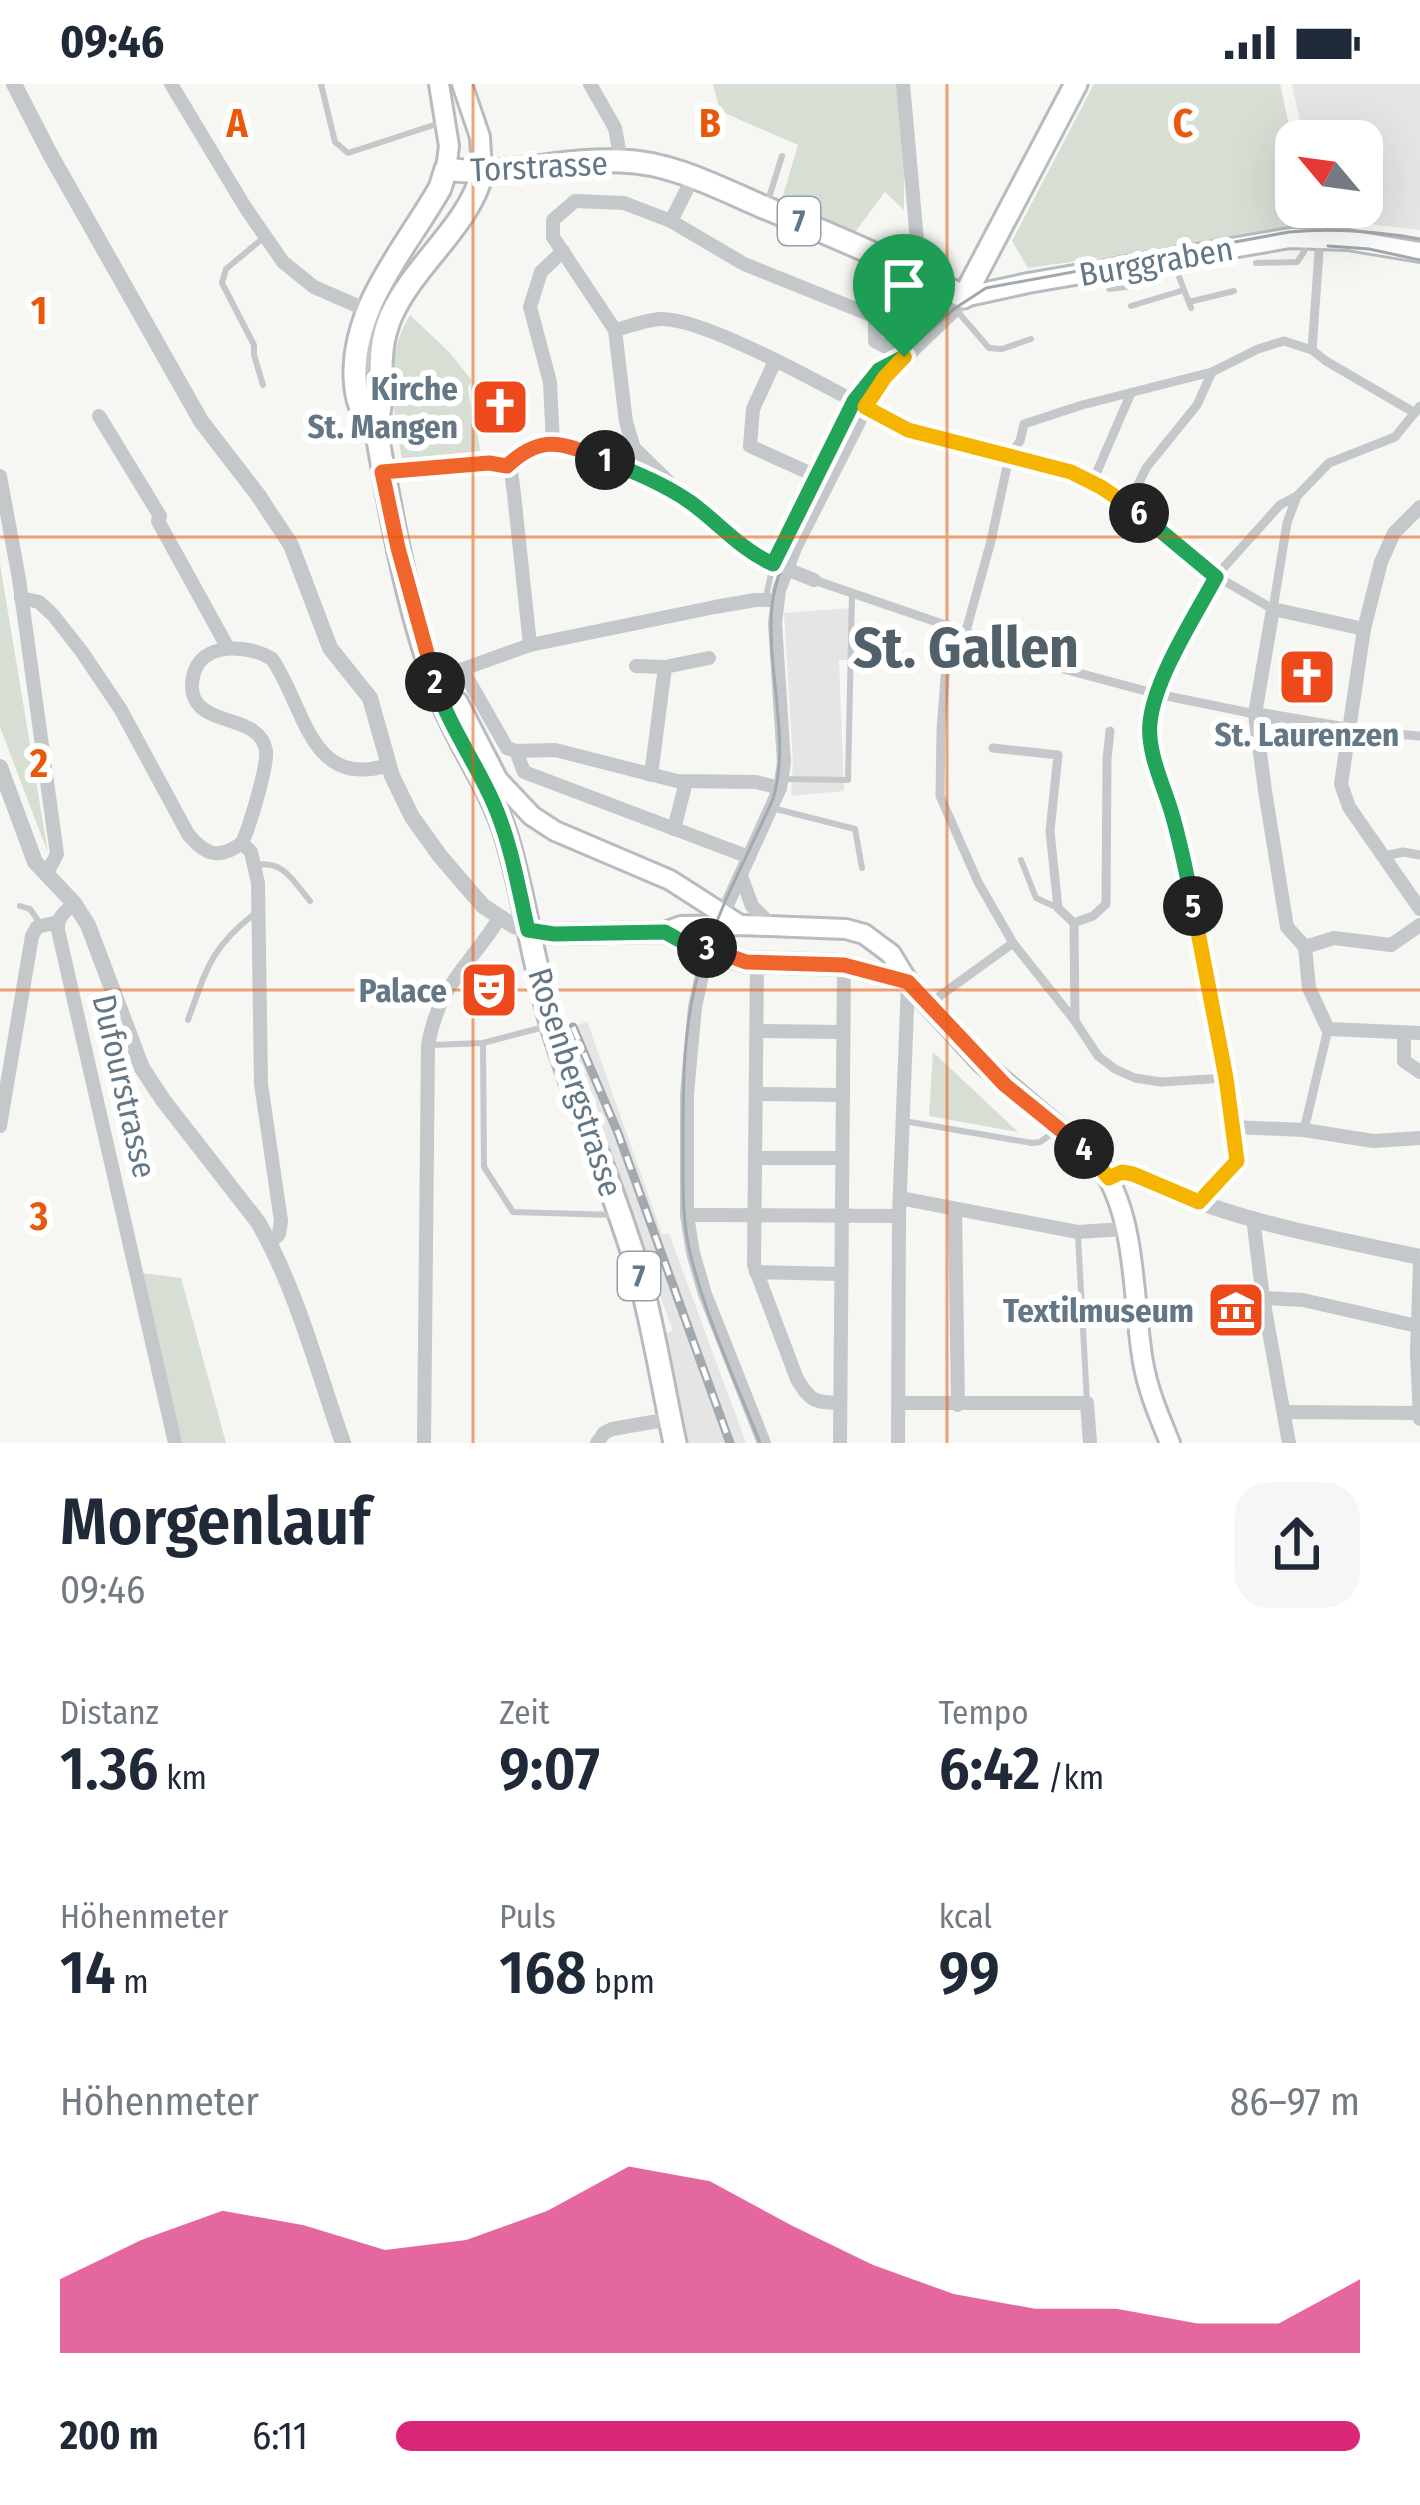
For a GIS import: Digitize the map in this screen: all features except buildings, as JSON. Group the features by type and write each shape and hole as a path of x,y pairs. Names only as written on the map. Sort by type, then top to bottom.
{"main road":[{"path":"439,84 447,121 446,169"},
{"path":"462,84 480,137 482,173"},
{"path":"960,303 1076,84"},
{"name":"Torstrasse","path":"446,169 482,173 621,160 644,163 693,177 920,274 960,303"},
{"name":"7","path":"446,169 440,188 412,223 367,310 357,340 356,388 436,685 500,816 528,930"},
{"name":"7","path":"368,429 380,413 381,348 399,301 470,204 482,173"},
{"name":"Burggraben","path":"960,303 1028,283 1276,240 1312,245 1383,244 1420,252"},
{"path":"436,685 458,702 507,792 532,816 670,880 720,921"},
{"path":"528,930 554,934 665,932 720,921 846,929 864,934 891,954 908,982 981,1062 1097,1161 1109,1178 1125,1228 1142,1361 1162,1440"},
{"name":"Rosenbergstrasse","path":"528,930 552,1025 640,1278 675,1443"},
{"path":"665,932 737,960 849,966 908,982"},
{"path":"849,966 865,945 864,934"}],"street":[{"path":"14,84 202,421 291,545 331,648 370,698 401,796 440,856 483,906 528,930"},
{"path":"172,84 284,262 314,287 367,310"},
{"path":"590,84 615,128 621,160"},
{"path":"903,84 920,274"},
{"path":"671,221 693,177"},
{"path":"904,357 875,341 871,315 744,264 671,221 624,203 600,200 574,201 553,220 553,237 615,330 626,422 634,448 749,551 814,580 998,643 1015,656 1157,694 1256,714 1348,730 1420,736"},
{"path":"1312,245 1312,350"},
{"path":"554,444 550,382 530,307 541,272 563,250"},
{"path":"764,1443 693,1253 687,1215 688,1071 694,1007 709,949 781,784 772,602 779,567 859,404 960,303"},
{"path":"615,330 657,319 676,320 775,362 908,430 1071,472 1129,504 1216,577 1273,609 1364,629"},
{"path":"966,631 1009,457 1024,424 1212,372 1283,341 1312,350 1417,410 1394,437 1329,463 1297,496 1280,505 1216,577 1157,694 1150,733 1183,852 1237,1161 1199,1202"},
{"path":"775,362 753,409 751,446 816,476"},
{"path":"1129,504 1146,468 1197,405 1212,372"},
{"path":"1092,483 1131,393"},
{"path":"98,416 160,515 158,521 228,648"},
{"path":"507,466 527,448 554,444 638,473 687,500"},
{"path":"382,472 489,463 507,466 530,645"},
{"path":"0,476 57,854 46,875"},
{"path":"1297,496 1287,523 1256,714 1287,927 1305,947 1310,988 1328,1029 1304,1130"},
{"path":"1420,507 1394,532 1381,562 1364,629 1341,784 1349,807 1420,909"},
{"path":"21,598 39,602 82,652 122,710 199,847 219,854 242,843 266,759 257,734 200,706 195,699 191,682 206,656 228,648 262,653 272,659 318,748 332,762 360,772 389,765"},
{"path":"436,685 462,669 530,645 715,607 772,602"},
{"path":"949,626 940,796 978,882 1012,943 1098,1056 1115,1069 1161,1082 1226,1078"},
{"path":"636,666 665,667 709,658"},
{"path":"651,775 665,667"},
{"path":"462,669 507,748 516,752 555,750 686,782 781,784"},
{"path":"1075,923 1094,916 1106,904 1110,731"},
{"path":"993,748 1058,755 1050,831 1058,908 1075,923 1075,1021"},
{"path":"516,752 524,772 749,857"},
{"path":"0,767 30,849 88,926 142,1068 271,1244 343,1443"},
{"path":"507,792 524,772"},
{"path":"674,829 686,782"},
{"path":"242,843 255,865 261,1084 281,1221 271,1244"},
{"path":"1384,856 1420,855"},
{"path":"741,876 752,906 772,926"},
{"path":"0,1126 4,1075 32,935 40,926 58,922 74,903"},
{"path":"424,1443 428,1045 451,982 500,917"},
{"name":"Dufourstrasse","path":"58,922 175,1443"},
{"path":"1305,947 1334,938 1391,945 1420,925"},
{"path":"928,1004 1012,943"},
{"path":"757,963 756,1272 807,1396 840,1403"},
{"path":"840,1443 843,1032 849,966"},
{"path":"898,1443 899,1216 908,982"},
{"path":"1328,1029 1412,1033 1404,1061 1420,1072"},
{"path":"757,1030 843,1032"},
{"path":"756,1094 843,1095"},
{"path":"1232,1127 1304,1130 1373,1141 1420,1138"},
{"path":"755,1159 842,1158"},
{"path":"1109,1178 1122,1172 1133,1174 1252,1218 1420,1260 1420,1416 1284,1412"},
{"path":"900,1198 1078,1232 1125,1228"},
{"path":"955,1209 958,1405"},
{"path":"687,1215 899,1216"},
{"path":"1252,1218 1289,1443"},
{"path":"756,1272 842,1274"},
{"path":"1263,1298 1303,1300 1417,1326"},
{"path":"899,1403 1088,1403 1090,1443"},
{"path":"597,1443 612,1429 670,1419"}],"lane":[{"path":"322,84 335,142 348,153 447,121"},
{"path":"390,139 393,149"},
{"path":"765,207 782,156"},
{"path":"263,385 254,345 222,283 226,269 264,236"},
{"path":"1256,263 1297,262 1312,245"},
{"path":"1172,258 1190,305 1234,291"},
{"path":"1109,289 1140,282 1146,272 1144,264"},
{"path":"1131,306 1184,290"},
{"path":"366,370 370,338 380,313 399,301"},
{"path":"960,303 989,348 1002,349 1031,339"},
{"path":"779,567 816,476 859,404"},
{"path":"781,784 848,780 852,593"},
{"path":"772,808 855,829 862,868"},
{"path":"1021,860 1036,898 1058,908"},
{"path":"255,865 269,862 282,867 310,901"},
{"path":"20,906 30,909 40,926"},
{"path":"188,1020 216,950 258,910"},
{"path":"428,1045 483,1043 552,1025"},
{"path":"483,1043 484,1167 513,1212 620,1215"},
{"path":"904,1121 1032,1143 1059,1129"},
{"path":"1078,1232 1088,1403"}],"shaded area":[{"path":"713,84 897,84 904,210 885,192 852,236 781,202 798,145 720,111"},
{"path":"1094,84 1280,84 1288,120 1275,120 1275,228 1311,228 1028,268 1012,241"},
{"path":"1292,84 1420,84 1420,230 1383,226 1383,120 1300,120"},
{"path":"410,315 472,381 468,387 480,451 402,459 393,367"},
{"path":"0,564 48,853 0,727"},
{"path":"852,608 859,660 839,660 844,791 791,796 784,613"},
{"path":"587,1021 662,1234 669,1234 746,1443 687,1443 663,1334 673,1331 564,1032"},
{"path":"933,1052 1018,1132 929,1116"},
{"path":"143,1273 181,1278 226,1443 181,1443"}],"tram line":[{"path":"760,1443 713,1325 687,1240 683,1176 687,1036 707,946 773,799 778,776 771,630 776,584 861,405 891,364 986,288 1289,232 1355,231 1420,239"},
{"path":"1328,246 1420,260"}],"railway":[{"path":"573,1027 618,1133 730,1443"}],"place":[{"name":"Kirche St. Mangen","path":"500,407"},
{"name":"St. Laurenzen","path":"1307,677"},
{"name":"Palace","path":"489,990"},
{"name":"Textilmuseum","path":"1236,1310"}],"district":[{"name":"St. Gallen","path":"966,647"}],"route":[{"path":"904,357 865,407 908,430 1071,472 1129,504 1216,577 1174,656 1150,720 1157,767 1183,852 1237,1161 1199,1202 1133,1174 1122,1172 1109,1178 1079,1144 981,1062 908,982 844,965 746,962 665,932 554,934 528,930 500,816 438,692 382,472 489,463 507,466 538,444 571,448 638,473 687,500 749,551 773,564 854,401 879,370 904,357"}]}
